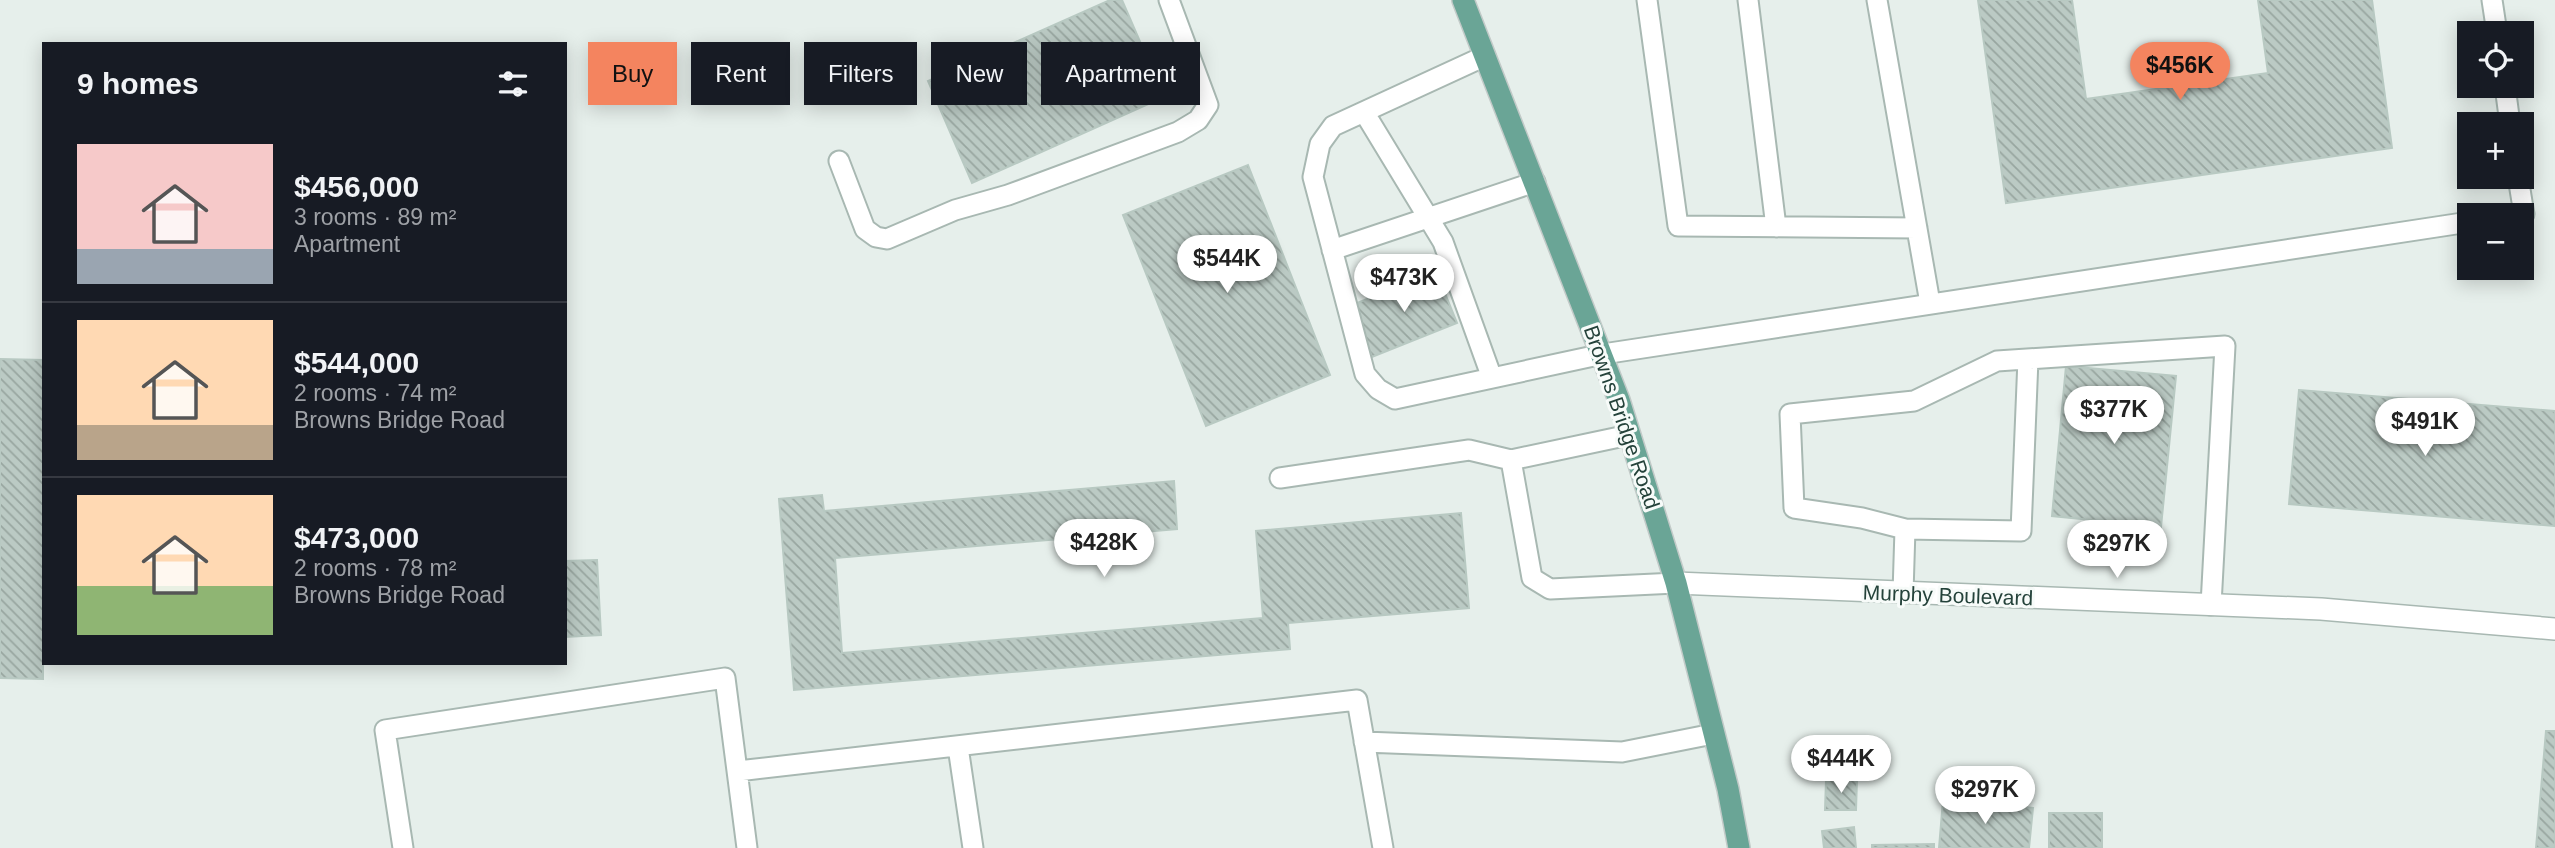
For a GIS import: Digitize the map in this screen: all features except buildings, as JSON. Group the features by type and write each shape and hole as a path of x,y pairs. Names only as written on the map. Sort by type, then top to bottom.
{"main road":[{"name":"Browns Bridge Road","path":"1463,0 1603,354 1676,583 1739,848"}],"street":[{"name":"Murphy Boulevard","path":"1676,583 2321,609 2555,629"}],"lane":[{"path":"839,161 865,229 876,237 887,239 955,210 1008,195 1178,132 1198,120 1208,105 1169,0"},
{"path":"1647,0 1678,226 1917,228"},
{"path":"1748,0 1776,227"},
{"path":"1877,0 1930,303"},
{"path":"2492,0 2495,21"},
{"path":"1485,56 1333,127 1320,144 1313,177 1365,374 1378,389 1395,399 1603,354 2457,224"},
{"path":"1364,112 1443,242 1492,378"},
{"path":"1332,250 1535,182"},
{"path":"2028,359 2021,531 1905,529 1794,508 1790,414 1914,401 1997,361 2225,346 2211,605"},
{"path":"1280,478 1469,450 1511,460 1629,435"},
{"path":"1511,460 1532,578 1550,589 1676,583"},
{"path":"1903,593 1905,529"},
{"path":"403,848 385,730 725,678 747,848"},
{"path":"738,771 1357,700 1382,848"},
{"path":"1364,741 1622,752 1713,734"},
{"path":"958,747 974,848"}]}
